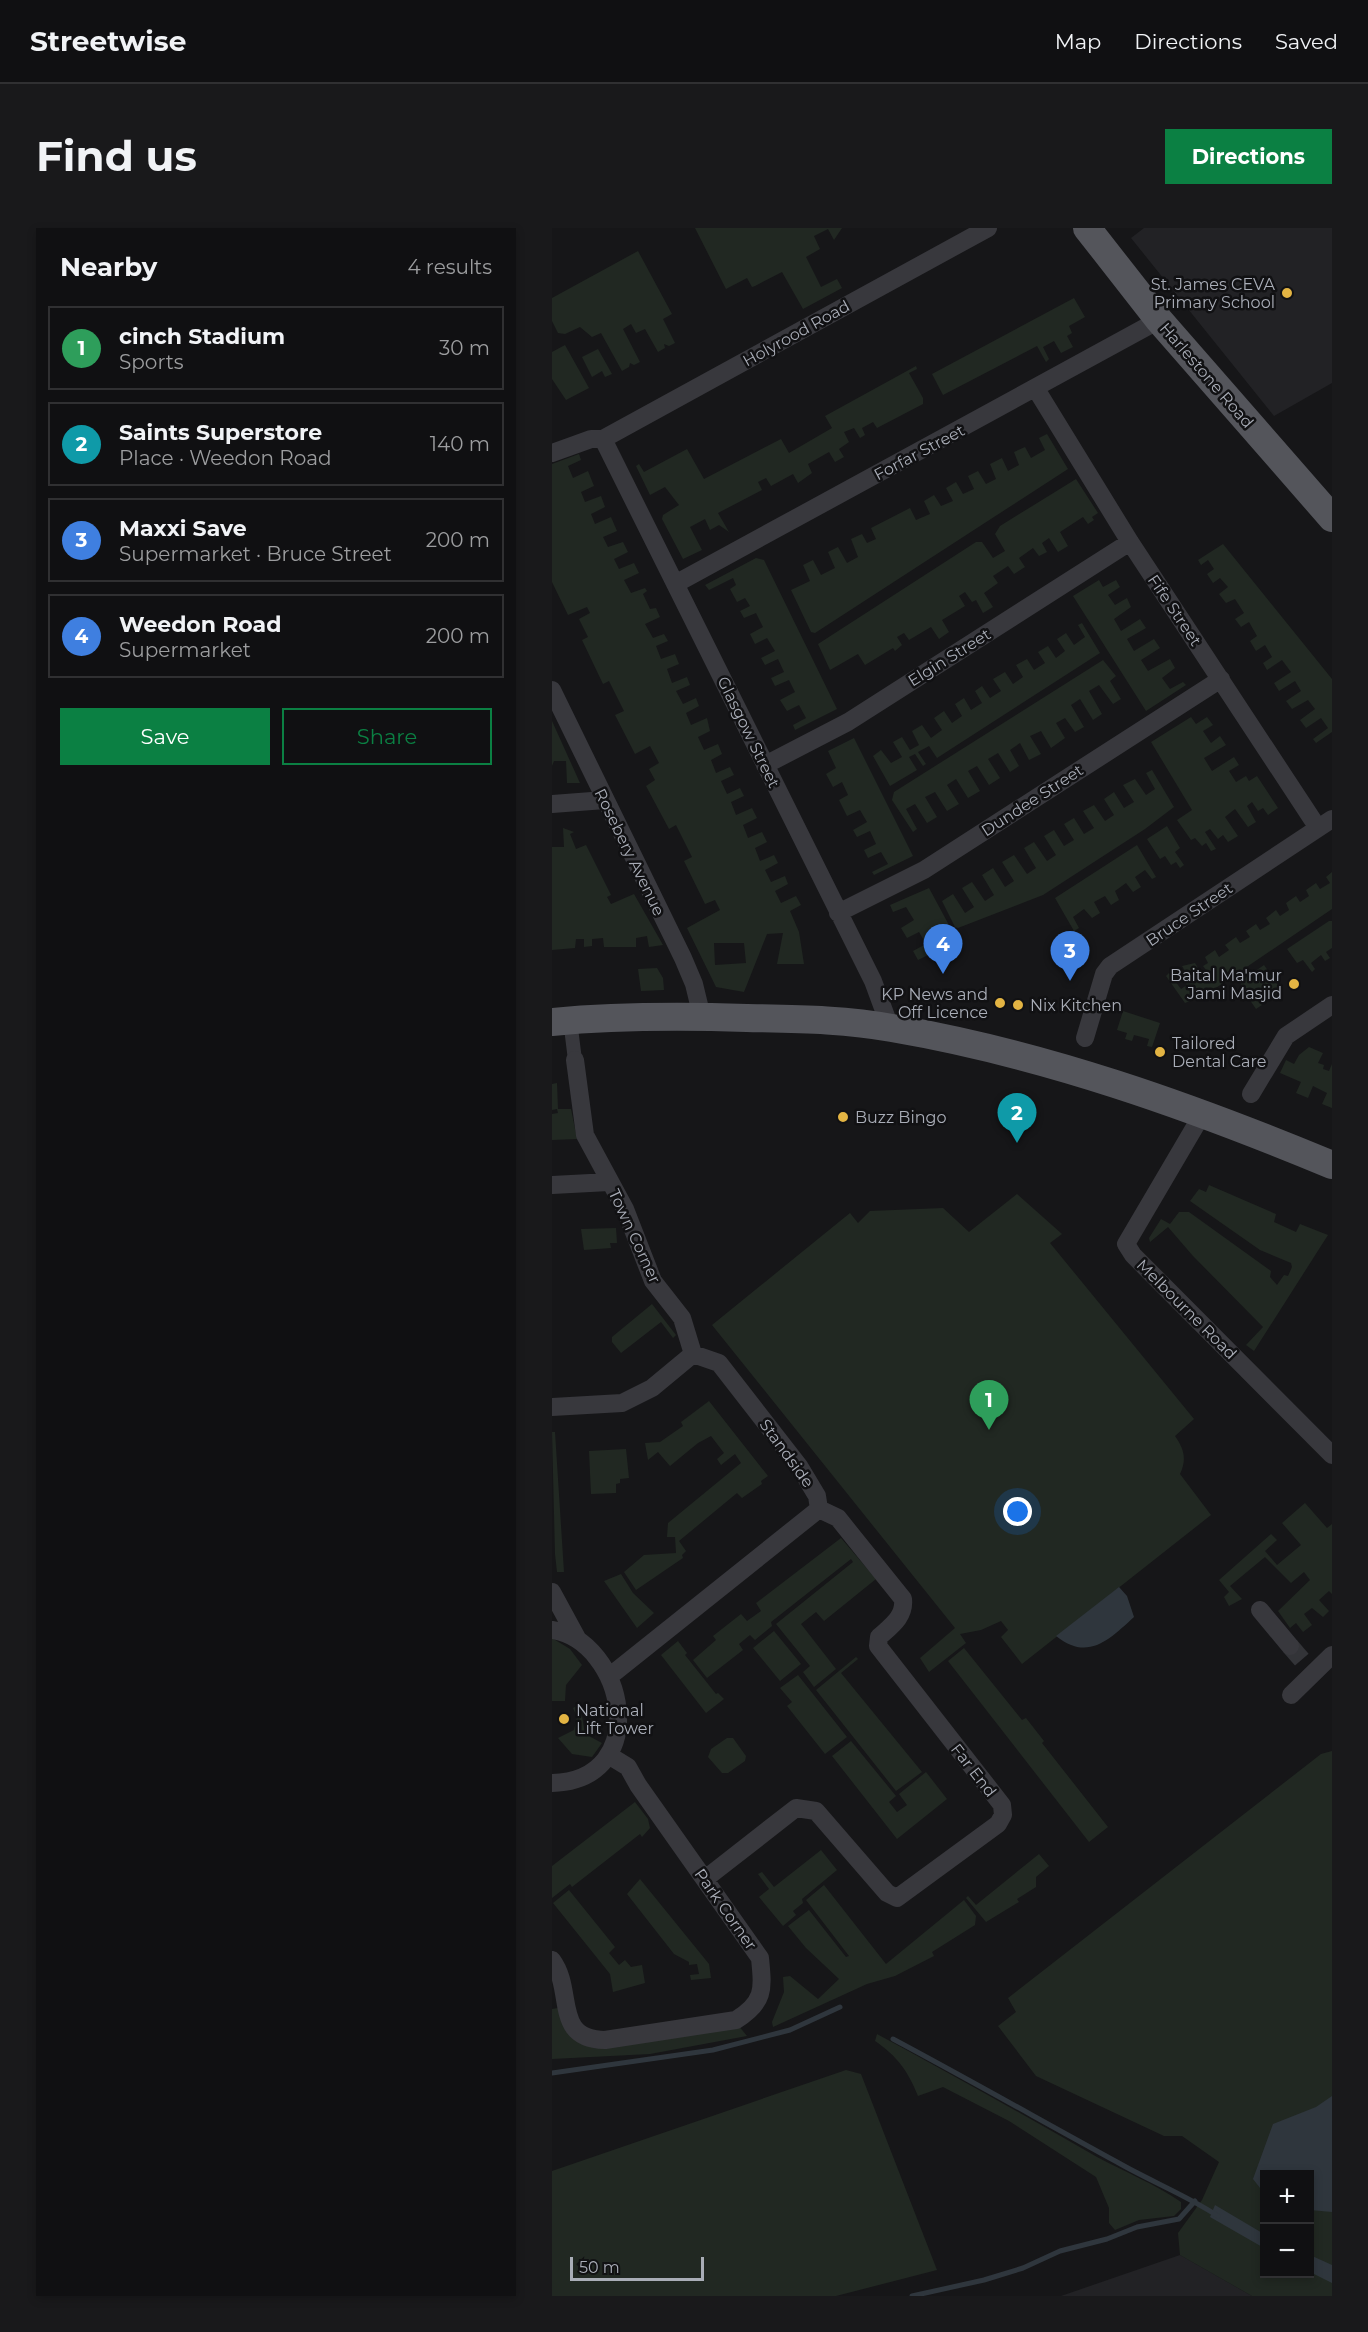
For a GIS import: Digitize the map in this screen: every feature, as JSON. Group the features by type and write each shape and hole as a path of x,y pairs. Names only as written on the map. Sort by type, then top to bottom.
{"main road":[{"name":"Harlestone Road","path":"1087,228 1159,320 1332,518"},
{"path":"561,1021 702,1017 826,1021 890,1027 1080,1073 1203,1113 1332,1165"}],"street":[{"name":"Holyrood Road","path":"552,453 591,439 603,439 988,228"},
{"name":"Forfar Street","path":"677,583 1159,320"},
{"name":"Fife Street","path":"1036,389 1130,542 1221,679 1325,824"},
{"name":"Glasgow Street","path":"603,439 677,583 873,981 890,1027"},
{"name":"Elgin Street","path":"765,765 848,722 1130,542"},
{"name":"Dundee Street","path":"838,913 924,870 1221,679"},
{"name":"Rosebery Avenue","path":"552,690 694,984 702,1017"},
{"path":"552,804 605,800"},
{"name":"Bruce Street","path":"1085,1038 1104,974 1110,966 1325,824"},
{"path":"1251,1094 1286,1036 1329,1012"},
{"name":"Town Corner","path":"561,1021 575,1060 585,1135 625,1209 653,1281 682,1318 693,1354"},
{"name":"Melbourne Road","path":"1203,1113 1126,1244 1133,1255 1332,1455"},
{"name":"Town Corner","path":"552,1185 609,1182"},
{"path":"552,1407 622,1403 652,1388 693,1354"},
{"name":"Standside","path":"610,1676 819,1509 817,1496 800,1466 719,1363 693,1354"},
{"name":"Far End","path":"705,1879 796,1808 807,1807 816,1811 887,1893 897,1898 998,1824 1003,1815 1002,1805 878,1646 879,1637 898,1619 904,1609 903,1599 838,1518 819,1509"},
{"path":"552,1593 577,1638 610,1676 618,1709 618,1727 610,1756 586,1775 552,1783"},
{"path":"1260,1610 1290,1646"},
{"path":"552,1630 577,1638"},
{"path":"1291,1695 1308,1667 1331,1659"},
{"name":"Park Corner","path":"552,1960 562,1979 569,2023 578,2033 590,2040 605,2040 736,2020 750,2011 758,2001 762,1988 760,1958 638,1785 628,1767 610,1756"}],"shaded area":[{"path":"695,228 842,228 834,240 828,229 814,236 820,249 806,257 821,287 837,279 842,288 803,309 782,272 752,287 747,278 726,289"},
{"path":"1144,228 1332,228 1332,383 1274,416 1131,238"},
{"path":"638,251 672,314 663,319 675,343 669,346 664,344 665,348 658,352 645,329 636,333 631,324 623,329 640,362 634,365 630,363 629,367 622,371 601,333 592,337 580,327 565,334 558,333 552,321 552,298"},
{"path":"1074,298 1085,317 1069,326 1072,333 1067,336 1073,347 1061,353 1054,341 1043,347 1049,359 1046,362 1037,346 943,395 932,374"},
{"path":"565,345 589,388 566,400 552,379 552,352"},
{"path":"598,349 612,374 605,377 602,371 592,377 582,357"},
{"path":"916,366 917,369 909,373 923,398 923,404 877,428 873,422 862,428 865,435 860,438 854,428 844,432 849,442 839,449 844,457 835,462 829,452 808,464 812,473 798,483 793,474 771,486 766,478 758,482 762,490 718,513 729,532 719,525 710,530 705,519 690,527 702,550 683,559 662,519 663,515 679,505 665,487 650,495 636,466 639,464 644,472 687,449 704,479 781,439 789,453 832,428 825,416"},
{"path":"1047,434 1068,469 815,633 811,632 791,590 810,581 803,565 813,560 821,575 835,568 828,552 838,547 847,563 858,557 851,539 862,534 867,543 876,539 871,528 910,508 916,520 930,514 924,501 934,495 941,506 953,501 946,488 956,482 963,494 974,489 968,476 978,471 986,484 996,479 990,464 1002,458 1008,471 1019,465 1014,452 1025,447 1031,458 1045,450 1039,438"},
{"path":"579,454 581,460 568,466 573,478 588,471 594,486 581,492 585,502 601,496 605,507 591,514 595,524 611,517 617,531 603,537 608,547 623,542 628,552 614,559 619,569 634,563 639,573 624,580 631,593 645,588 647,591 643,594 650,609 656,608 660,617 645,624 653,638 664,634 668,641 656,646 661,659 675,654 679,664 667,669 672,683 687,677 690,685 676,691 683,704 696,698 699,706 686,713 691,725 707,718 710,731 698,737 704,750 718,744 722,754 711,760 716,773 730,767 734,775 721,781 727,794 740,788 744,796 731,802 736,815 752,808 757,818 743,825 748,838 762,832 767,842 755,848 760,861 774,855 778,863 765,870 771,882 785,876 788,884 775,891 781,903 796,896 801,905 790,911 799,932 804,964 777,964 783,933 767,934 744,992 716,987 687,928 720,910 715,900 705,904 684,861 692,857 676,825 669,829 646,786 655,780 649,769 659,763 650,746 635,754 615,715 624,711 609,681 603,684 582,640 588,637 579,619 590,613 587,607 568,615 552,582 552,464","holes":["714,943 744,943 746,963 715,965"]},
{"path":"1076,479 1098,513 1092,517 1094,520 1088,524 1083,517 1060,532 1068,546 1058,552 1049,538 1042,543 1047,552 1039,556 1033,548 1019,558 1025,567 1014,574 1008,566 993,576 998,583 984,593 993,607 983,613 976,600 972,602 965,592 959,596 965,606 942,620 949,632 939,639 931,627 909,640 904,633 897,637 902,645 895,651 893,648 865,665 858,654 830,670 818,644 976,542 982,542 993,558 1005,551 995,534 1000,526"},
{"path":"1223,544 1332,679 1332,732 1316,743 1313,739 1328,728 1321,718 1306,728 1300,720 1315,709 1308,700 1292,709 1286,701 1301,691 1295,681 1279,691 1274,683 1291,672 1282,660 1267,670 1263,663 1272,657 1265,645 1256,651 1250,641 1257,636 1249,622 1241,627 1235,619 1244,613 1235,599 1226,603 1219,594 1228,587 1220,578 1213,583 1207,574 1214,569 1208,560 1201,565 1198,560"},
{"path":"756,558 764,560 837,709 795,730 793,725 806,718 799,705 787,711 780,700 795,692 789,680 775,686 771,678 784,672 778,659 765,665 761,658 775,651 767,638 755,644 750,634 763,627 756,613 744,618 740,611 750,606 745,598 737,602 730,589 736,585 733,578 709,590 705,585"},
{"path":"1099,580 1103,587 1116,580 1120,587 1108,595 1115,605 1127,598 1131,607 1114,619 1121,631 1140,619 1146,628 1127,639 1134,651 1154,639 1160,648 1141,660 1148,671 1170,659 1175,668 1162,678 1170,689 1183,682 1186,685 1146,711 1073,596"},
{"path":"1082,623 1100,653 937,758 929,746 918,752 926,764 923,766 915,754 909,757 917,770 890,786 873,756 881,750 891,763 902,757 893,742 902,737 910,750 919,745 912,731 922,725 931,738 942,730 934,718 944,711 952,723 962,716 955,704 964,698 971,710 982,703 975,691 982,686 990,698 1001,691 993,679 1005,672 1013,684 1023,677 1016,665 1027,659 1034,670 1045,663 1038,652 1048,646 1056,658 1065,651 1057,639 1066,633 1074,645 1085,637 1078,625"},
{"path":"1103,660 1116,676 1110,681 1121,699 1113,704 1099,685 1089,691 1102,714 1093,720 1080,699 1071,705 1084,727 1075,732 1065,718 1056,723 1065,738 1051,748 1041,731 1030,736 1041,754 1029,760 1020,743 1010,750 1019,766 1010,772 998,753 988,759 1000,778 989,785 977,766 968,771 980,791 968,798 956,779 947,785 959,804 947,811 935,792 925,797 937,817 927,823 915,804 906,809 917,829 913,832 892,800 894,792"},
{"path":"1191,717 1196,724 1207,717 1213,725 1203,731 1211,743 1220,736 1226,745 1204,758 1212,771 1234,757 1239,765 1229,771 1236,782 1246,776 1249,781 1257,776 1278,808 1268,815 1263,808 1258,811 1252,802 1247,806 1256,822 1248,827 1235,809 1225,817 1238,836 1228,842 1223,835 1218,839 1210,829 1205,832 1216,849 1211,851 1206,843 1202,846 1195,838 1191,840 1177,820 1192,810 1151,742"},
{"path":"552,721 580,783 567,783 566,761 554,761 552,766"},
{"path":"854,738 913,856 874,875 872,872 888,864 881,852 868,858 864,850 876,844 870,831 857,837 853,830 867,822 860,810 847,816 839,800 848,795 842,782 833,787 826,774 836,768 828,751"},
{"path":"1152,770 1174,807 1145,829 1043,895 958,928 955,927 942,901 953,894 965,913 974,907 962,888 972,882 985,901 994,895 982,875 993,868 1005,887 1014,881 1002,862 1014,855 1027,874 1036,868 1024,848 1034,842 1047,861 1056,855 1044,836 1054,830 1064,846 1074,840 1064,824 1074,818 1084,834 1094,828 1083,811 1094,805 1105,821 1114,815 1104,799 1114,792 1124,808 1134,802 1123,785 1135,779 1146,795 1155,789 1146,773"},
{"path":"1167,826 1180,848 1175,852 1184,865 1180,868 1176,862 1171,865 1165,856 1160,859 1147,839"},
{"path":"563,828 574,832 570,834 576,849 586,845 611,895 607,897 611,904 634,894 663,945 649,947 647,936 636,938 636,947 604,947 603,938 592,939 592,946 584,947 584,939 576,939 575,948 552,950 552,847 564,847"},
{"path":"1137,845 1156,877 1152,879 1145,870 1135,877 1141,887 1133,892 1126,883 1115,891 1119,900 1111,905 1105,896 1094,902 1100,913 1092,918 1084,909 1073,917 1079,928 1074,931 1055,898"},
{"path":"1332,872 1332,909 1207,994 1185,1003 1166,976 1169,973 1181,989 1187,985 1183,979 1188,976 1182,966 1195,963 1201,973 1206,970 1203,966 1208,963 1205,957 1215,950 1219,957 1229,950 1225,945 1236,937 1240,943 1250,937 1246,931 1256,924 1260,930 1270,924 1266,918 1276,910 1280,916 1289,910 1286,903 1296,896 1300,902 1309,896 1306,890 1316,883 1320,889 1330,883 1326,877"},
{"path":"929,888 957,940 951,942 956,950 934,961 930,954 918,960 913,951 926,944 919,932 907,938 901,928 914,920 906,907 893,912 890,905"},
{"path":"1332,921 1332,948 1326,952 1330,958 1325,961 1321,955 1311,963 1315,969 1312,972 1303,960 1297,963 1287,949"},
{"path":"1264,965 1282,991 1275,995 1270,988 1257,997 1262,1005 1256,1009 1241,987 1241,981"},
{"path":"657,968 663,978 664,990 641,991 638,969"},
{"path":"1123,1011 1160,1023 1152,1047 1147,1046 1149,1039 1134,1035 1132,1041 1125,1039 1127,1033 1117,1030"},
{"path":"1309,1047 1323,1053 1318,1063 1324,1065 1323,1069 1329,1071 1332,1064 1332,1108 1322,1104 1327,1093 1313,1086 1308,1098 1296,1093 1301,1082 1280,1073 1286,1060 1294,1064 1299,1055"},
{"path":"557,1083 558,1109 571,1109 577,1139 552,1140 552,1114 558,1113 557,1109 552,1110 552,1084"},
{"path":"1209,1185 1276,1214 1274,1222 1296,1232 1300,1224 1328,1235 1254,1351 1246,1345 1263,1327 1193,1256 1168,1227 1150,1242 1149,1238 1161,1219 1170,1224 1179,1212 1189,1212 1271,1271 1270,1277 1277,1285 1284,1275 1288,1276 1292,1267 1291,1263 1260,1250 1190,1201 1199,1189 1206,1192"},
{"path":"1017,1194 1062,1234 1050,1243 1194,1419 1175,1436 1181,1445 1183,1454 1180,1474 1211,1515 1022,1664 1001,1637 1008,1630 1001,1621 981,1630 960,1634 966,1643 929,1672 920,1658 955,1628 712,1325 850,1213 858,1223 870,1211 943,1208 969,1232"},
{"path":"616,1228 617,1243 610,1243 611,1248 584,1250 581,1229"},
{"path":"652,1304 676,1335 673,1338 661,1322 621,1353 612,1342 612,1337"},
{"path":"709,1401 768,1476 761,1481 762,1484 742,1498 737,1493 679,1541 686,1551 682,1555 683,1558 636,1590 624,1572 644,1555 676,1553 675,1537 667,1537 668,1523 741,1463 735,1454 721,1465 717,1459 724,1453 711,1436 698,1443 670,1466 658,1452 648,1460 645,1443 660,1442 683,1426 681,1422"},
{"path":"552,1432 555,1432 564,1572 557,1572 555,1554"},
{"path":"626,1449 629,1478 620,1479 620,1483 616,1484 616,1493 591,1494 589,1451"},
{"path":"1305,1503 1327,1528 1332,1524 1332,1594 1329,1591 1319,1600 1329,1611 1323,1617 1312,1608 1304,1614 1312,1625 1303,1632 1296,1623 1290,1628 1278,1611 1310,1580 1304,1572 1291,1583 1265,1557 1230,1586 1242,1599 1229,1606 1224,1597 1229,1592 1219,1580 1271,1534 1277,1540 1265,1551 1277,1565 1301,1545 1282,1523"},
{"path":"841,1538 876,1579 824,1621 816,1612 801,1624 836,1669 814,1687 803,1672 810,1666 776,1624 853,1562 851,1559 771,1622 772,1626 755,1640 750,1635 739,1644 743,1650 707,1678 693,1660 716,1640 713,1636 741,1614 747,1621 761,1611 756,1603"},
{"path":"621,1574 633,1593 654,1613 637,1628 604,1581"},
{"path":"1119,1587 1127,1596 1134,1617 1107,1640 1088,1647 1078,1647 1056,1636"},
{"path":"774,1631 801,1664 780,1681 753,1648"},
{"path":"552,1638 570,1649 582,1665 566,1685 565,1701 552,1701"},
{"path":"678,1641 687,1653 685,1655 716,1694 718,1693 724,1699 706,1713 661,1655"},
{"path":"964,1648 1022,1720 1026,1718 1044,1741 1042,1743 1108,1827 1089,1842 948,1661"},
{"path":"856,1657 858,1659 841,1673 922,1772 896,1791 816,1690"},
{"path":"798,1675 847,1737 825,1754 787,1706 792,1702 780,1688"},
{"path":"580,1704 585,1734 602,1743 592,1757 572,1754 558,1738 574,1730 577,1717 573,1708"},
{"path":"727,1738 733,1738 746,1756 745,1761 728,1773 722,1773 708,1757 711,1749"},
{"path":"851,1741 896,1796 889,1802 897,1812 907,1805 899,1794 926,1772 947,1799 897,1839 832,1756"},
{"path":"1332,1751 1332,2296 1252,2296 1180,2255 1178,2233 1202,2200 1219,2162 1182,2136 1164,2136 1036,2076 998,2026 1016,2012 1008,1998 1321,1754"},
{"path":"635,1802 648,1819 650,1828 642,1837 640,1834 572,1887 570,1884 552,1898 552,1866"},
{"path":"821,1850 837,1870 802,1899 803,1903 793,1911 796,1915 783,1926 759,1897 769,1889 758,1874 762,1872 774,1887"},
{"path":"1039,1854 1049,1866 1036,1877 1036,1887 1017,1899 1019,1902 986,1922 966,1898 968,1896 976,1905"},
{"path":"640,1879 709,1964 711,1978 691,1980 690,1975 699,1974 697,1964 689,1965 689,1962 674,1954 627,1894"},
{"path":"824,1885 886,1964 964,1900 976,1916 975,1925 932,1952 934,1956 895,1976 867,1984 773,2027 772,2022 784,1992 783,1977 790,1976 818,1999 839,1979 806,1948 788,1926 809,1910 846,1957 849,1956 806,1900"},
{"path":"569,1890 615,1947 609,1953 619,1965 625,1960 631,1967 642,1965 645,1983 613,1992 610,1974 553,1903"},
{"path":"558,2008 578,2042 738,2025 747,2036 650,2054 552,2059 552,2009"},
{"path":"877,2034 1097,2157 1161,2189 1181,2202 1181,2209 1174,2216 1139,2220 1115,2230 1109,2223 1109,2208 1096,2177 1009,2121 943,2087 918,2096 901,2065 890,2052 875,2041"},
{"path":"846,2070 861,2074 937,2270 836,2296 552,2296 552,2171"},
{"path":"1332,2096 1332,2212 1314,2210 1314,2170 1260,2170 1260,2188 1253,2179 1273,2124 1316,2107"},
{"path":"1215,2205 1260,2232 1260,2246 1210,2217"},
{"path":"1180,2255 1252,2296 1061,2296"},
{"path":"1314,2257 1332,2265 1332,2283 1314,2274"}],"waterway":[{"path":"552,2073 713,2050 790,2030 840,2007"},
{"path":"893,2039 1218,2216"},
{"path":"912,2296 984,2280 1023,2268 1060,2251 1107,2239 1137,2227 1179,2219 1195,2201"}],"tunnel":[{"path":"1290,1646 1303,1661"}],"place":[{"name":"St. James CEVA Primary School","path":"1287,293"},
{"name":"Weedon Road","path":"943,974"},
{"name":"Maxxi Save","path":"1070,981"},
{"name":"Baital Ma'mur Jami Masjid","path":"1294,984"},
{"name":"KP News and Off Licence","path":"1000,1003"},
{"name":"Nix Kitchen","path":"1018,1005"},
{"name":"Tailored Dental Care","path":"1160,1052"},
{"name":"Buzz Bingo","path":"843,1117"},
{"name":"Saints Superstore","path":"1017,1143"},
{"name":"cinch Stadium","path":"989,1430"},
{"name":"National Lift Tower","path":"564,1719"}]}
